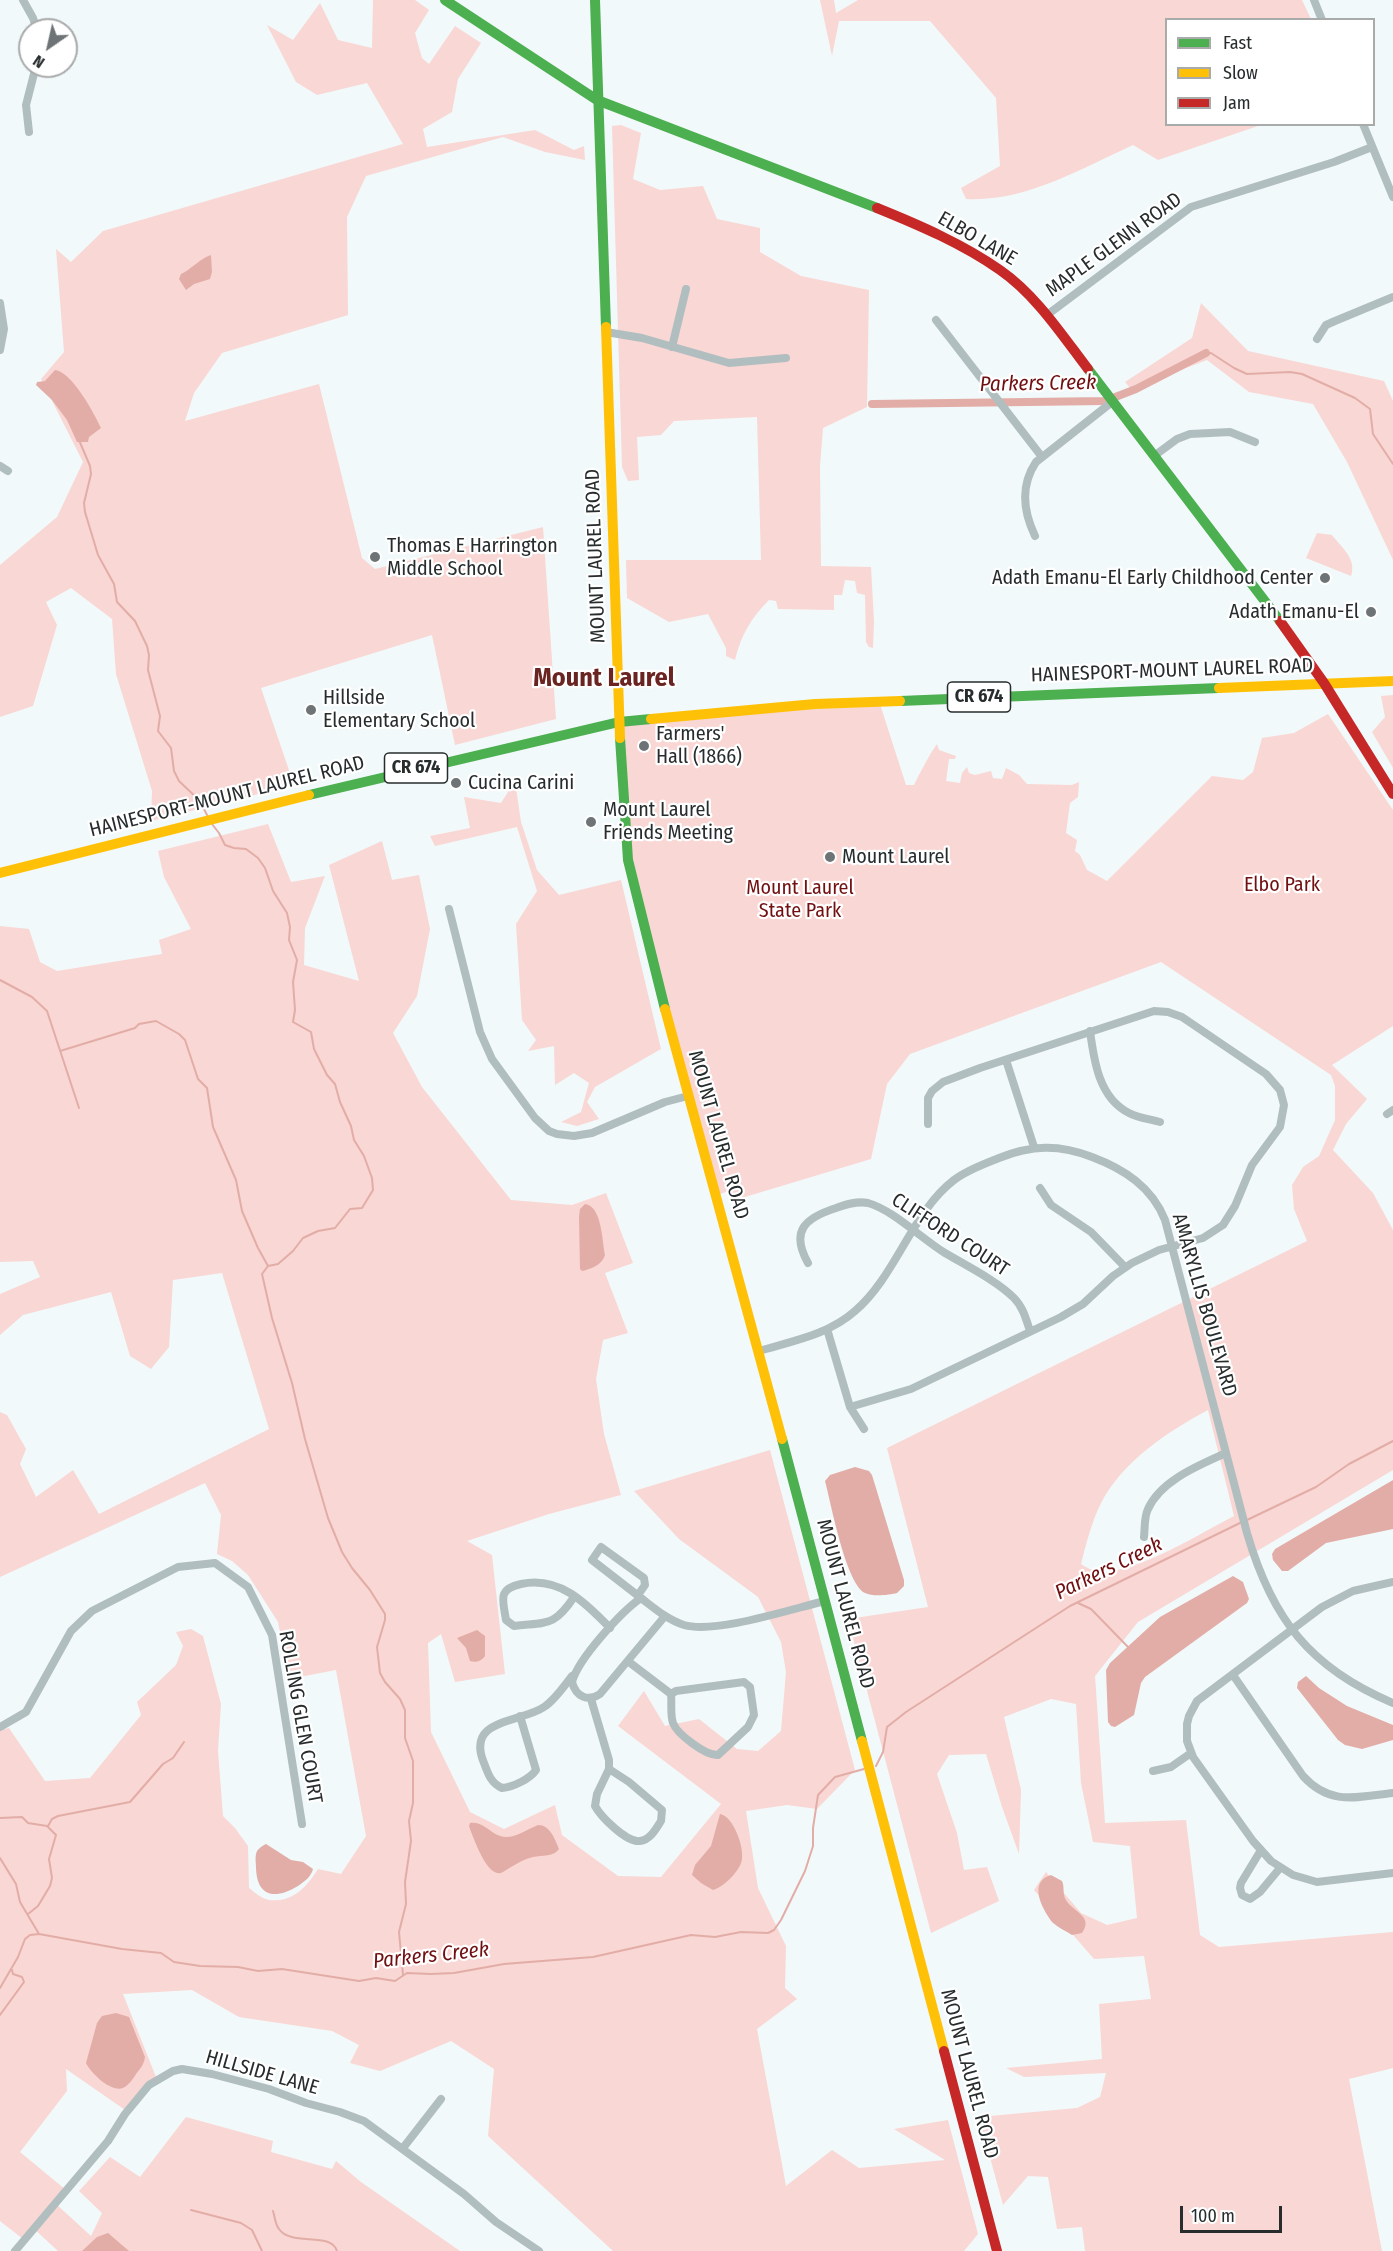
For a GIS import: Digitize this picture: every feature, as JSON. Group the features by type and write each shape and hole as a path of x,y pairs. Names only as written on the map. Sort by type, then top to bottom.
{"main road":[{"name":"ELBO LANE","path":"445,0 597,100 870,205 941,236 1011,278 1040,306 1262,596 1324,683 1393,794"},
{"name":"MOUNT LAUREL ROAD","path":"595,0 619,723 628,860 688,1096 759,1351 997,2251"},
{"name":"HAINESPORT-MOUNT LAUREL ROAD","path":"0,873 393,774 619,723 803,705 1393,681"}],"street":[{"path":"22,0 33,18"},
{"path":"1314,0 1321,18"},
{"path":"29,132 26,105 33,78"},
{"path":"1365,126 1393,197"},
{"name":"MAPLE GLENN ROAD","path":"1047,315 1191,207 1334,162 1372,147"},
{"path":"672,347 686,289"},
{"path":"1317,339 1326,326 1335,321 1393,297"},
{"path":"0,303 4,328 0,350"},
{"path":"936,320 1042,457"},
{"path":"606,332 642,338 729,363 786,358"},
{"path":"1035,536 1029,523 1024,497 1030,471 1042,457 1112,402"},
{"path":"1155,456 1177,440 1190,434 1230,432 1255,442"},
{"path":"0,466 8,471"},
{"path":"449,909 480,1032 487,1050 542,1126 557,1134 583,1136 665,1102 688,1096"},
{"path":"850,1407 911,1389 1083,1304 1125,1267 1150,1254 1208,1236 1227,1219 1252,1166 1280,1127 1284,1105 1280,1090 1266,1074 1189,1021 1168,1012 1147,1012 937,1086 928,1098 928,1124"},
{"path":"1090,1031 1095,1060 1103,1086 1110,1098 1126,1112 1160,1122"},
{"path":"1006,1060 1034,1147"},
{"name":"AMARYLLIS BOULEVARD","path":"759,1351 827,1329 852,1313 869,1298 937,1197 954,1180 975,1168 1034,1147 1050,1146 1071,1150 1111,1164 1128,1173 1150,1193 1161,1210 1173,1247 1226,1454 1258,1567 1272,1600 1292,1630 1312,1653 1336,1674 1365,1691 1393,1703"},
{"path":"1040,1188 1051,1205 1091,1232 1125,1267"},
{"name":"CLIFFORD COURT","path":"808,1263 799,1244 802,1230 813,1217 856,1202 867,1203 884,1210 1012,1296 1022,1309 1030,1331"},
{"path":"827,1329 850,1407 864,1430"},
{"path":"1144,1537 1146,1515 1157,1496 1196,1467 1226,1454"},
{"path":"520,1716 536,1770 509,1787 502,1788 492,1782 482,1760 480,1742 491,1727 520,1716 536,1712 549,1704 625,1610 639,1597 645,1585 644,1578 601,1546 592,1560 639,1597 665,1616 684,1624 705,1627 750,1620 825,1601"},
{"name":"ROLLING GLEN COURT","path":"0,1727 26,1712 71,1631 92,1611 178,1567 216,1563 248,1587 272,1635 302,1824"},
{"path":"574,1597 563,1613 551,1622 514,1626 506,1620 503,1595 511,1586 529,1582 546,1582 560,1586 574,1597 610,1628"},
{"path":"1393,1582 1368,1586 1345,1594 1315,1611 1204,1696 1192,1708 1187,1724 1187,1741 1191,1753 1219,1796 1277,1871 1317,1882 1393,1873"},
{"path":"575,1673 572,1682 574,1688 583,1698 591,1699 606,1688 665,1616"},
{"path":"629,1662 671,1694"},
{"path":"1233,1675 1303,1776 1316,1788 1323,1793 1340,1798 1393,1793"},
{"path":"744,1682 750,1687 754,1715 748,1727 718,1755 712,1756 705,1753 677,1729 672,1717 671,1694 675,1691 744,1682"},
{"path":"591,1699 607,1752 609,1769 597,1794 595,1806 603,1817 626,1837 638,1842 644,1840 661,1821 662,1810 629,1782 609,1769"},
{"path":"1153,1771 1171,1767 1191,1753"},
{"path":"1261,1851 1241,1883 1242,1895 1250,1899 1254,1897 1277,1871"},
{"name":"HILLSIDE LANE","path":"15,2251 108,2141 125,2114 149,2085 173,2071 182,2069 212,2074 269,2089 369,2124 474,2201 496,2222 538,2251"},
{"path":"403,2148 441,2099"}],"green space":[{"path":"373,0 415,0 429,10 415,33 422,58 429,64 455,26 481,43 458,79 452,112 423,129 427,147 535,130 574,150 584,146 585,160 545,152 503,137 366,176 347,217 348,315 222,353 194,393 185,421 319,384 362,558 375,569 543,527 556,719 455,745 432,635 261,688 294,785 151,821 152,791 116,674 112,619 71,588 46,602 57,625 33,706 0,717 0,565 57,517 83,462 41,379 64,352 56,249 71,262 103,231 403,144 367,83 317,95 296,82 267,25 293,40 320,3 338,40 372,48"},
{"path":"820,0 834,0 836,13 858,0 1302,0 1311,18 1165,18 1165,126 1258,126 1158,160 1133,145 1031,190 988,199 966,199 961,188 1000,166 996,98 930,21 839,21 832,56"},
{"path":"621,125 641,133 633,179 660,190 703,186 717,219 760,228 760,252 801,276 869,290 867,407 823,428 820,466 821,566 871,567 873,648 869,647 866,642 865,595 857,593 855,581 845,580 842,595 834,595 834,610 778,609 776,601 769,600 748,627 735,660 726,656 726,648 708,614 669,622 627,598 626,560 761,560 757,417 674,421 661,435 637,437 639,480 628,481 622,467 612,126"},
{"path":"1201,303 1248,351 1384,381 1393,401 1393,560 1347,462 1313,404 1249,392 1207,360 1131,389 1125,382 1192,338"},
{"path":"1317,533 1332,535 1344,549 1352,564 1351,576 1306,558"},
{"path":"1393,695 1393,768 1372,732 1385,717 1381,696"},
{"path":"879,701 906,785 914,785 937,744 939,750 956,756 955,759 949,759 946,781 960,783 962,773 967,767 969,773 975,775 991,771 993,778 1002,779 1006,768 1019,775 1027,784 1072,785 1079,782 1078,797 1070,803 1066,833 1077,840 1075,851 1080,855 1087,870 1107,881 1212,776 1243,780 1253,772 1262,738 1294,733 1328,714 1393,810 1393,1026 1332,1065 1367,1099 1346,1124 1333,1150 1373,1193 1393,1230 1393,1470 1138,1622 1095,1676 1105,1823 1186,1820 1200,1935 1219,1947 1393,1932 1393,2068 1349,2079 1382,2251 1085,2251 1082,2227 1057,2229 1048,2177 1028,2176 1003,2205 979,2117 1077,2108 1100,2097 1106,2073 1024,2077 1006,2068 1102,2059 1099,2004 1151,1999 1144,1956 1094,1959 1034,1890 1046,1872 1081,1913 1107,1925 1137,1918 1130,1846 1093,1842 1081,1783 1076,1704 1051,1699 1004,1717 1021,1790 1019,1854 986,1754 949,1755 937,1774 957,1833 964,1870 987,1867 999,1901 931,1933 848,1619 928,1607 887,1448 1307,1241 1294,1209 1292,1185 1303,1167 1319,1156 1335,1120 1335,1086 1331,1075 1161,962 910,1054 887,1084 871,1159 735,1200 732,1190 717,1195 628,860 619,723","holes":["1208,1410 1234,1516 1139,1564 1102,1572 1081,1564 1101,1503 1121,1474 1147,1449"]},
{"path":"515,781 521,822 537,870 559,895 621,880 661,1049 595,1087 587,1102 599,1119 577,1126 561,1122 581,1112 589,1083 574,1073 555,1085 554,1046 528,1051 536,1040 522,1020 516,924 537,891 517,827 435,846 430,836 470,828 464,797 501,803"},
{"path":"268,824 291,882 325,876 305,928 304,965 359,981 329,865 382,841 392,880 419,875 430,929 417,996 393,1033 422,1087 511,1200 572,1205 606,1193 633,1263 605,1273 628,1333 603,1340 596,1379 604,1434 621,1495 549,1514 467,1541 492,1555 505,1674 455,1682 441,1634 428,1643 431,1732 470,1812 504,1829 555,1805 562,1835 618,1876 661,1877 721,1804 618,1726 644,1691 665,1726 699,1719 737,1749 758,1751 781,1731 786,1672 781,1642 758,1597 679,1539 634,1491 770,1450 855,1770 817,1809 787,1805 746,1811 758,1888 786,1946 785,1988 797,1999 757,2029 786,2186 832,2150 859,2168 945,2160 894,2129 948,2120 978,2234 964,2251 613,2251 488,2136 494,2069 451,2041 380,2071 350,2063 359,2045 332,2031 239,2017 192,1990 123,1994 156,2077 128,2112 66,2069 67,2091 20,2152 66,2190 55,2203 91,2236 102,2213 79,2191 110,2157 140,2177 186,2117 273,2141 271,2152 332,2169 336,2161 361,2182 460,2251 58,2251 33,2228 23,2239 0,2221 0,1730 9,1728 45,1781 90,1778 141,1715 137,1702 176,1665 183,1646 176,1632 191,1629 203,1636 221,1704 218,1751 223,1816 248,1846 249,1888 269,1900 292,1896 304,1888 318,1869 341,1874 366,1836 336,1670 289,1679 278,1622 248,1575 232,1561 217,1554 221,1515 205,1483 0,1577 0,1412 7,1415 26,1449 20,1464 36,1497 73,1470 99,1514 269,1429 222,1273 173,1280 169,1347 151,1369 130,1356 111,1292 23,1315 0,1335 0,1294 40,1277 33,1261 0,1262 0,926 29,929 40,962 57,971 162,954 159,940 191,929 164,877 158,851"}],"shaded area":[{"path":"211,255 210,279 194,284 186,290 179,279 181,274"},
{"path":"55,370 62,372 75,385 101,428 89,437 88,442 77,442 67,420 52,400 36,385 37,382 45,381"},
{"path":"585,1204 591,1206 598,1217 605,1255 599,1264 582,1271 580,1269 579,1217 580,1209"},
{"path":"855,1467 869,1471 872,1475 904,1580 904,1586 897,1593 877,1595 865,1593 858,1587 846,1559 825,1481 830,1475"},
{"path":"1393,1480 1393,1529 1326,1543 1288,1571 1282,1571 1273,1560 1272,1554 1275,1549"},
{"path":"1233,1576 1243,1582 1249,1599 1247,1603 1145,1677 1141,1683 1134,1715 1115,1727 1111,1726 1108,1722 1106,1670 1110,1663 1160,1617"},
{"path":"477,1630 485,1636 485,1656 472,1662 466,1648 457,1638"},
{"path":"1306,1676 1319,1688 1347,1706 1393,1725 1393,1740 1362,1749 1345,1745 1338,1740 1297,1688 1298,1682"},
{"path":"720,1814 729,1820 737,1832 742,1859 739,1868 731,1877 713,1890 692,1875 695,1865 711,1846"},
{"path":"470,1823 480,1824 497,1835 506,1837 538,1825 546,1827 552,1833 559,1849 551,1855 533,1857 497,1873 482,1856 469,1826"},
{"path":"266,1844 291,1860 303,1862 313,1869 309,1877 298,1886 282,1893 269,1893 264,1890 257,1878 256,1857 259,1849"},
{"path":"1051,1875 1062,1881 1066,1900 1084,1918 1086,1922 1082,1933 1072,1935 1052,1922 1041,1904 1038,1890 1040,1884"},
{"path":"116,2013 129,2017 145,2057 131,2082 118,2089 102,2081 86,2063 97,2023 102,2016"},
{"path":"108,2233 129,2251 82,2251 97,2237"}],"waterway":[{"name":"Parkers Creek","path":"1206,353 1211,353 1247,374 1290,372 1302,374 1355,398 1370,409 1373,434 1393,464"},
{"name":"Parkers Creek","path":"872,404 1105,401 1136,389 1206,353"},
{"path":"79,440 91,474 84,503 85,512 98,555 114,584 117,602 135,621 147,646 148,670 160,716 158,731 171,748 174,771 179,781 200,801 208,817"},
{"path":"212,824 225,845 246,849 258,858 265,868 273,891 287,913 290,927 289,940 297,960 293,982 295,1010 293,1022 311,1032 314,1049 327,1075 335,1084 354,1140 364,1156 372,1178 373,1190 362,1208 350,1209 335,1228 318,1231 303,1238 293,1251 278,1264 268,1266 262,1274 272,1318 328,1518 342,1552 385,1614 377,1647 380,1673 400,1699 405,1710 405,1738 413,1761 413,1803 409,1821 411,1841 405,1882 406,1904 399,1932 403,1975"},
{"path":"0,980 32,997 47,1011 79,1108"},
{"path":"60,1051 135,1028 139,1024 156,1021 185,1040 198,1079 207,1088 213,1127 236,1180 242,1211 268,1266"},
{"name":"Parkers Creek","path":"1247,1520 1316,1487 1349,1464 1393,1441"},
{"name":"Parkers Creek","path":"876,1766 883,1752 887,1727 906,1712 1070,1606 1242,1522"},
{"path":"1078,1603 1091,1609 1129,1648"},
{"path":"48,1826 52,1819 58,1816 130,1802 163,1764 173,1758 184,1742"},
{"name":"Parkers Creek","path":"0,1988 18,1957 25,1939 30,1935 39,1934 122,1949 161,1953 174,1962 200,1966 238,1967 258,1971 282,1969 359,1981 376,1978 395,1981 407,1973 454,1973 504,1964 593,1957 691,1935 715,1937 741,1932 768,1933 774,1930 781,1920 805,1871 813,1846 818,1795 835,1777 864,1769"},
{"path":"0,1818 22,1817 28,1823 47,1826 56,1835 49,1859 52,1878 50,1886 38,1906 28,1914"},
{"path":"0,1858 16,1884 20,1902 39,1934"},
{"name":"Parkers Creek","path":"0,2015 24,1982 22,1977 13,1974 12,1970"},
{"path":"191,2210 241,2223 252,2230 262,2251"},
{"path":"273,2211 278,2227 285,2234 301,2239 327,2242 337,2251"}],"traffic: fast":[{"path":"445,0 597,100 877,208"},
{"path":"595,0 606,327"},
{"path":"1088,369 1280,621"},
{"path":"900,701 1219,688"},
{"path":"309,795 619,722 651,719"},
{"path":"620,738 628,860 665,1009"},
{"path":"782,1439 862,1741"}],"traffic: slow":[{"path":"606,327 620,738"},
{"path":"1219,688 1393,681"},
{"path":"651,719 815,704 900,701"},
{"path":"0,873 309,795"},
{"path":"665,1009 782,1439"},
{"path":"862,1741 944,2051"}],"traffic: jam":[{"path":"877,208 956,243 1000,270 1037,303 1088,369"},
{"path":"1280,621 1324,683 1393,794"},
{"path":"944,2051 997,2251"}],"place":[{"name":"Thomas E Harrington Middle School","path":"375,557"},
{"name":"Adath Emanu-El Early Childhood Center","path":"1325,578"},
{"name":"Adath Emanu-El","path":"1371,612"},
{"name":"Hillside Elementary School","path":"311,710"},
{"name":"Farmers' Hall (1866)","path":"644,746"},
{"name":"Cucina Carini","path":"456,783"},
{"name":"Mount Laurel Friends Meeting","path":"591,822"},
{"name":"Mount Laurel","path":"830,857"}],"district":[{"name":"Mount Laurel","path":"604,679"}],"park label":[{"name":"Elbo Park","path":"1282,885"},
{"name":"Mount Laurel State Park","path":"800,900"}]}
